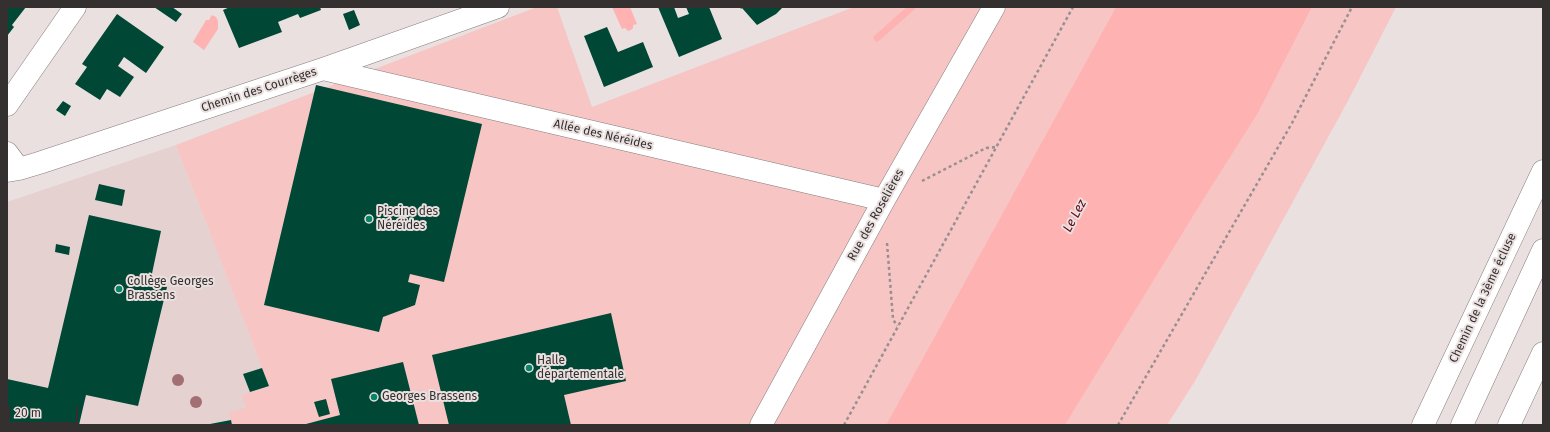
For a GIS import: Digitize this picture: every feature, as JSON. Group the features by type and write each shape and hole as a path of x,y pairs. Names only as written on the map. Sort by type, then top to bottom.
{"street":[{"path":"7,105 76,7"},
{"name":"Chemin des Courrèges","path":"11,164 322,69 498,7"},
{"name":"Rue des Roselières","path":"761,425 884,200 994,7"},
{"name":"Allée des Néréides","path":"322,69 884,200"},
{"name":"Chemin de la 3ème écluse","path":"1423,425 1543,171"},
{"path":"1462,425 1543,250"},
{"path":"1509,425 1543,353"}],"path":[{"path":"844,425 1073,7"},
{"path":"1118,425 1292,123 1352,7"},
{"path":"918,183 986,148 996,147"},
{"path":"887,240 893,319 897,327"}],"shaded area":[{"path":"537,7 557,7 592,107 854,7 1116,7 886,425 231,425 229,413 246,408 242,395 269,386 176,145"},
{"path":"1312,7 1396,7 1350,97 1195,381 1167,425 1065,425 1258,113"},
{"name":"Collège Georges Brassens","path":"176,145 269,386 231,425 7,425 7,202"}],"water":[{"path":"612,7 630,7 637,24 633,25 633,28 628,31 625,28 622,29"},
{"name":"Le Lez","path":"1116,7 1312,7 1258,113 1065,425 886,425"},
{"path":"212,15 216,17 218,21 218,29 204,50 193,42 206,20 209,20"}],"building":[{"path":"7,7 26,7 12,25 14,27 7,36"},
{"path":"154,7 172,7 182,14 176,22"},
{"path":"230,7 320,7 321,10 300,18 298,14 278,22 282,32 239,48 223,10"},
{"path":"658,7 674,7 678,18 689,14 686,7 709,7 722,39 679,57"},
{"path":"740,7 783,7 776,14 757,25"},
{"path":"354,10 360,25 349,30 343,14"},
{"path":"117,14 164,47 146,73 124,57 118,66 134,77 120,97 107,89 100,100 75,84 87,67 82,64"},
{"path":"607,27 618,52 643,42 653,67 604,87 584,36"},
{"name":"Piscine des Néréïdes","path":"316,85 482,124 444,282 410,274 408,282 420,285 415,305 383,317 379,332 264,305"},
{"path":"63,101 71,106 65,116 56,110"},
{"path":"99,184 125,190 122,206 95,200"},
{"path":"89,215 161,231 150,283 167,287 138,406 86,395 79,425 7,425 7,379 48,388"},
{"path":"56,244 70,247 69,255 55,252"},
{"name":"Halle départementale","path":"611,313 626,381 564,395 571,425 449,425 432,355"},
{"name":"Georges Brassens","path":"403,362 419,425 306,424 340,415 331,379"},
{"path":"262,368 269,386 250,392 243,374"},
{"path":"326,399 330,414 319,417 314,402"},
{"path":"231,420 232,425 210,425 210,424"}],"waterway":[{"path":"877,38 912,7"}],"place":[{"name":"Piscine des Néréïdes","path":"369,219"},
{"name":"Collège Georges Brassens","path":"119,289"},
{"name":"Halle départementale","path":"529,368"},
{"name":"Georges Brassens","path":"374,397"}]}
